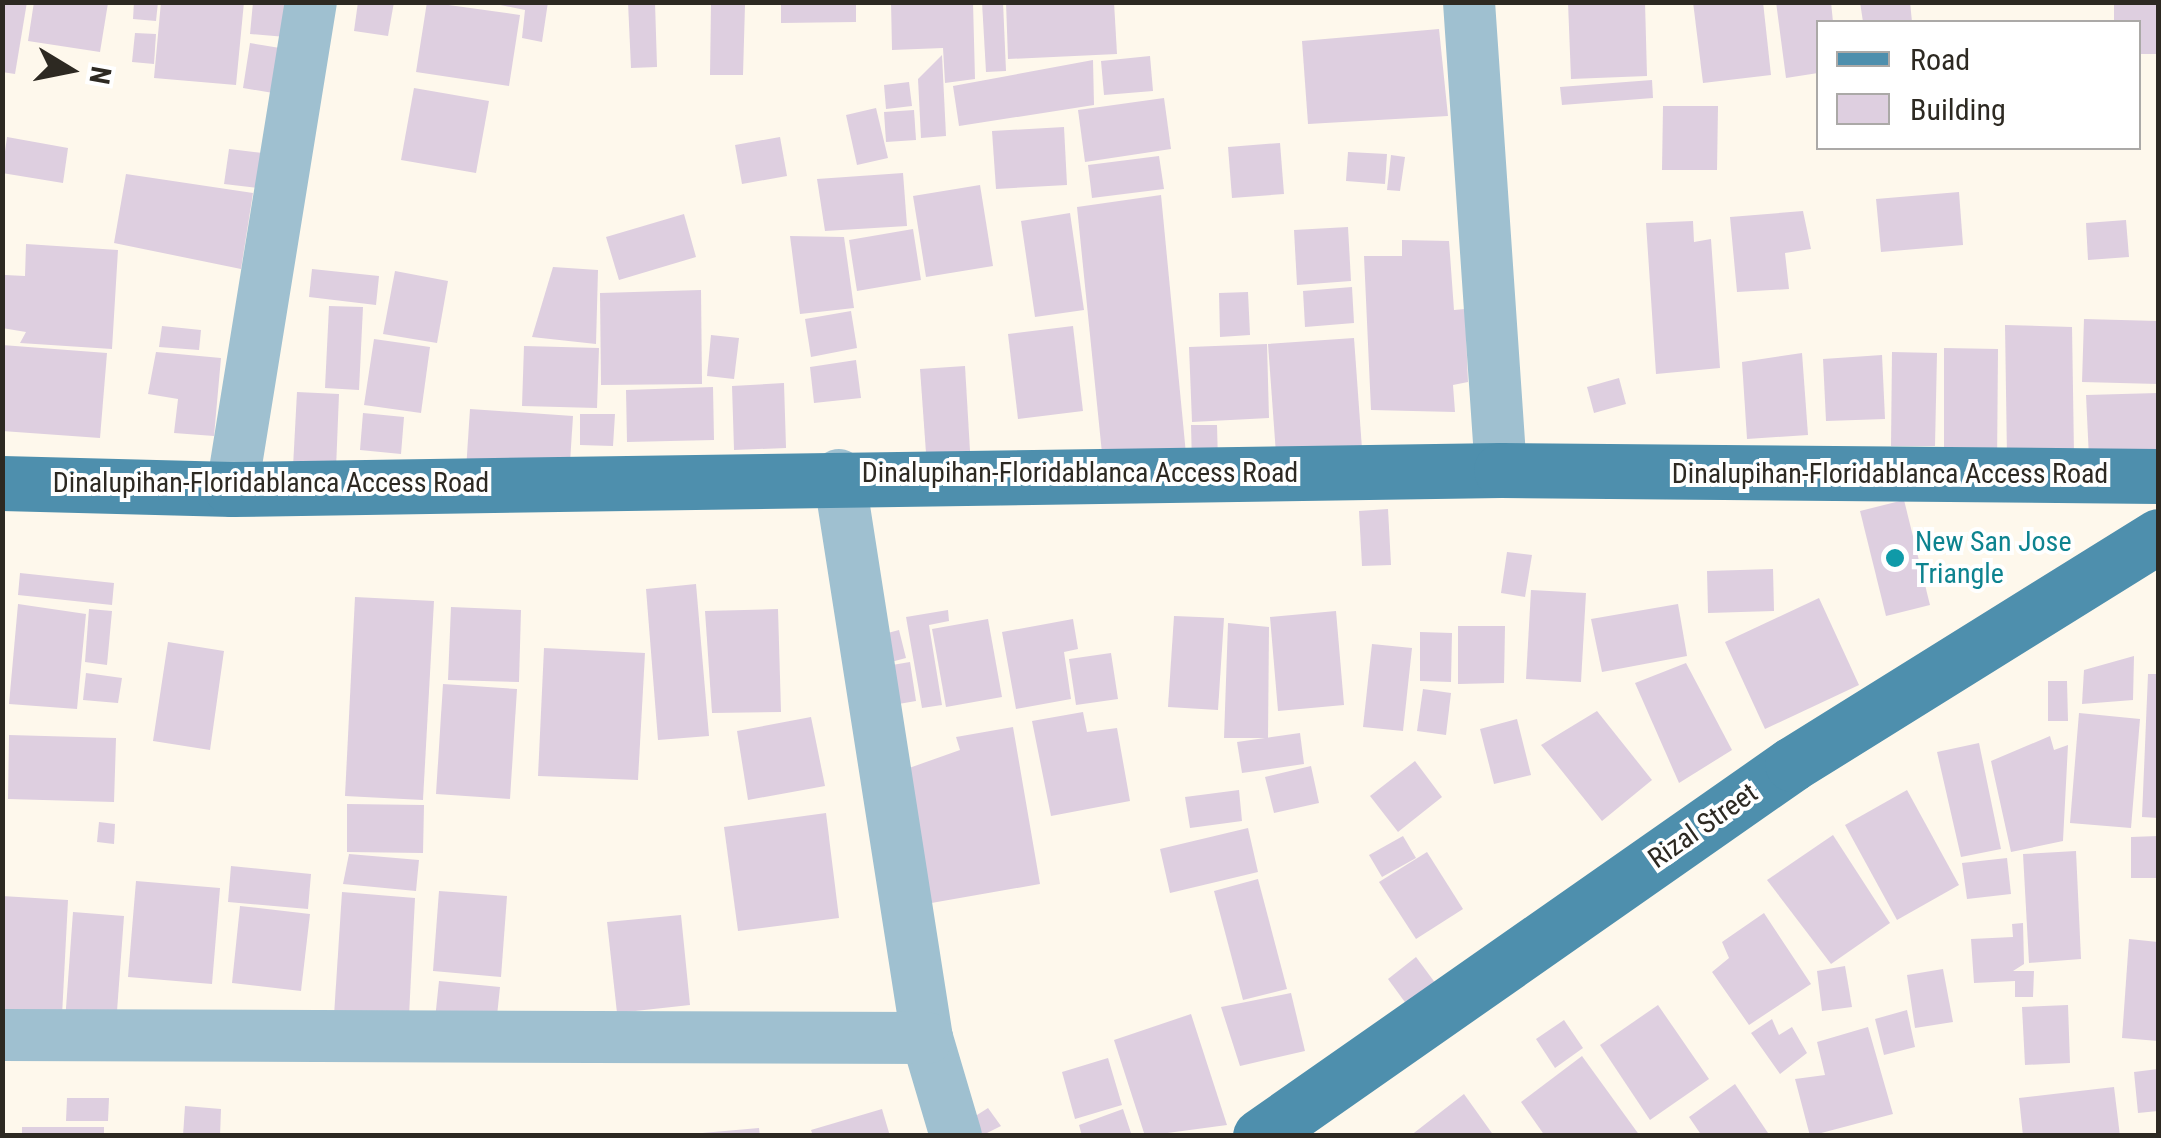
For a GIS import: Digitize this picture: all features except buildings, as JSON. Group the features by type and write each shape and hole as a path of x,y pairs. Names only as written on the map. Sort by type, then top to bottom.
{"main road":[{"name":"Dinalupihan-Floridablanca Access Road","path":"2,483 232,489 839,475 1501,470 2158,476"},
{"name":"Rizal Street","path":"1260,1136 1792,764 2158,536"}],"street":[{"path":"232,489 311,2"},
{"path":"1469,2 1501,470"},
{"path":"839,475 927,1038 956,1136"},
{"path":"2,1035 927,1038"}],"place":[{"name":"New San Jose Triangle","path":"1895,558"}]}
